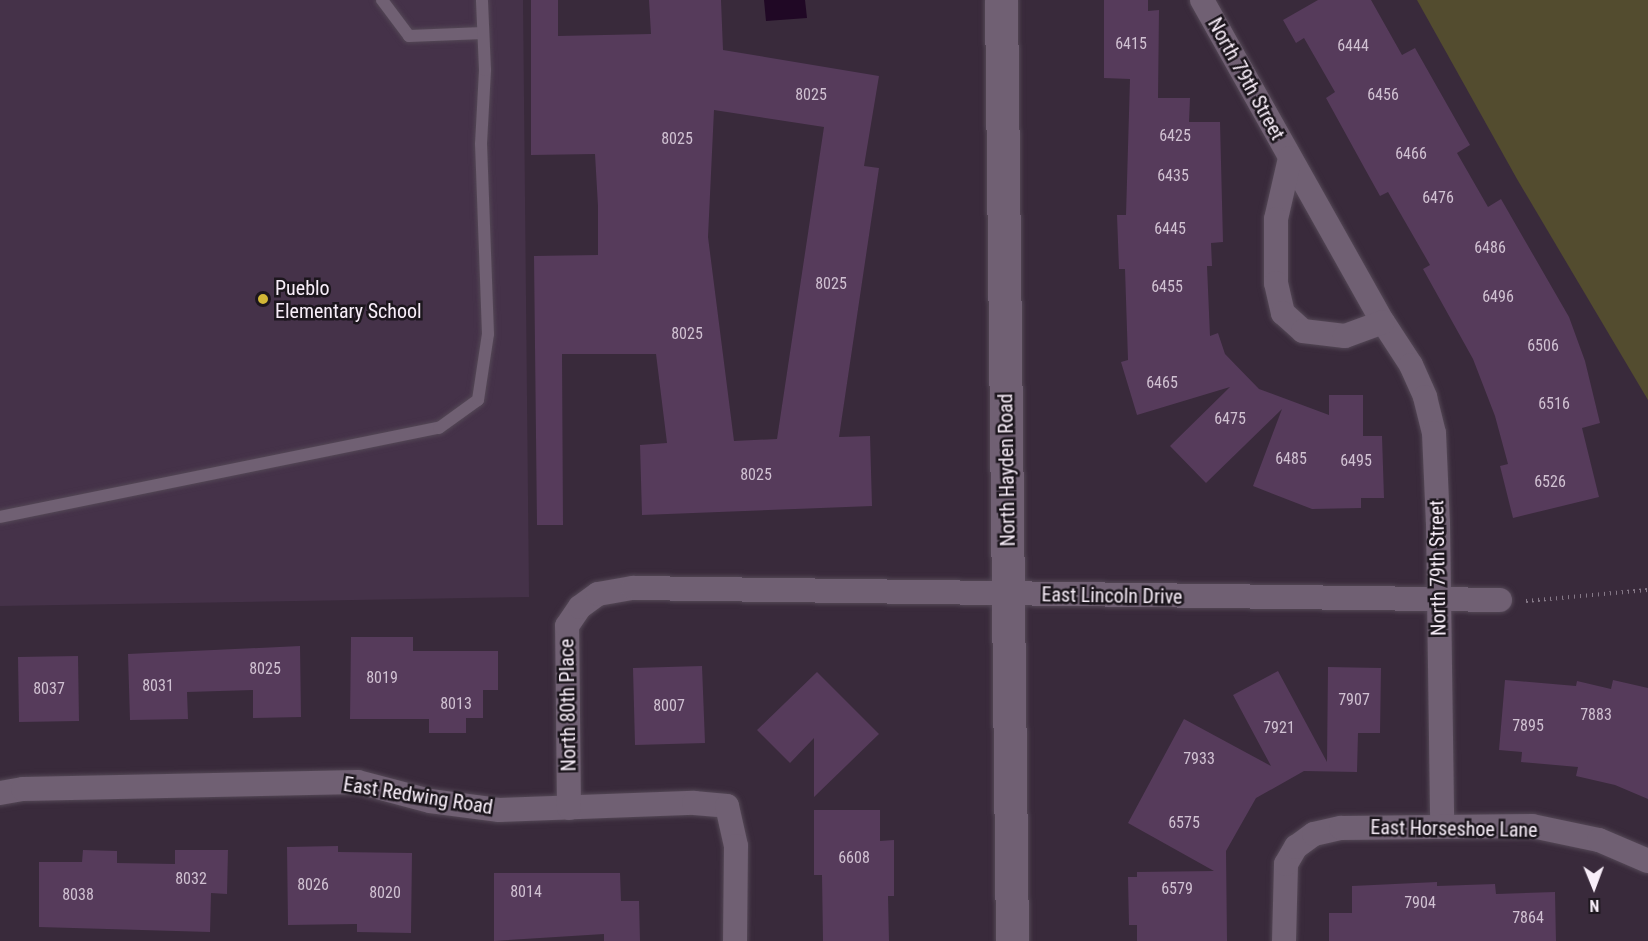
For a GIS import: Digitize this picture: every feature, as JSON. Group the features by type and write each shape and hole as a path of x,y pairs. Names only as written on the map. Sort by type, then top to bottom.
{"main road":[{"name":"North Hayden Road","path":"1001,0 1012,941"}],"street":[{"name":"North 79th Street","path":"1202,0 1383,322 1411,365 1425,397 1434,433 1442,827"},
{"name":"North 79th Street","path":"1290,158 1276,219 1276,283 1283,313 1304,331 1345,336 1383,322"},
{"name":"East Lincoln Drive","path":"580,607 598,594 633,588 1008,594 1439,597 1500,600"},
{"name":"North 80th Place","path":"569,808 567,626 580,607"},
{"name":"East Redwing Road","path":"0,793 23,789 358,782 430,801 488,808 727,806 736,846 735,941"},
{"name":"East Horseshoe Lane","path":"1284,941 1283,884 1286,864 1296,847 1314,834 1341,828 1532,826 1599,840 1648,861"}],"lane":[{"path":"382,0 409,36 483,33"},
{"path":"0,517 439,428 478,400 488,334 482,144 482,0"}],"path":[{"path":"1500,600 1532,601 1648,590"}],"shaded area":[{"name":"Pueblo Elementary School","path":"0,0 523,0 529,597 0,606"},
{"path":"764,0 805,0 807,18 766,21"},
{"path":"1417,0 1648,0 1648,400 1517,179"}],"building":[{"path":"531,0 558,0 558,36 651,34 649,0 721,0 723,50 879,76 864,166 879,168 839,437 870,436 872,506 642,515 640,445 667,443 656,354 562,354 563,525 537,525 534,256 598,255 598,206 595,154 531,155","holes":["714,110 824,127 777,439 734,441 708,237"]},
{"path":"1104,0 1148,0 1148,11 1159,10 1158,98 1190,98 1189,122 1220,122 1223,242 1211,243 1212,266 1207,266 1210,336 1218,333 1225,354 1259,389 1329,415 1329,395 1363,395 1363,436 1382,436 1384,498 1361,498 1361,508 1312,509 1253,486 1282,409 1206,483 1170,446 1230,387 1137,415 1121,362 1128,360 1125,269 1119,269 1117,215 1126,215 1130,79 1104,78"},
{"path":"1318,0 1371,0 1402,55 1415,48 1470,145 1457,153 1488,207 1501,199 1569,317 1585,361 1600,423 1582,428 1599,497 1513,518 1500,466 1508,464 1495,416 1473,359 1423,269 1430,265 1388,192 1380,196 1365,169 1326,98 1335,92 1304,38 1296,43 1283,20"},
{"path":"351,637 413,637 413,651 498,651 498,690 483,690 483,718 466,718 466,733 429,733 429,719 350,719"},
{"path":"300,646 301,717 253,718 253,690 187,692 188,719 130,720 128,654"},
{"path":"78,656 79,721 19,722 18,657"},
{"path":"702,666 705,743 635,745 633,668"},
{"path":"1328,667 1381,668 1380,733 1358,733 1357,772 1304,771 1256,798 1226,851 1227,941 1137,941 1137,925 1129,925 1128,877 1137,877 1137,872 1214,871 1128,823 1184,719 1271,766 1233,695 1278,671 1327,762"},
{"path":"817,672 879,734 814,797 814,738 790,763 757,730"},
{"path":"1505,680 1576,686 1577,681 1611,689 1613,680 1648,688 1648,799 1615,785 1576,776 1578,767 1521,762 1522,752 1499,750"},
{"path":"814,810 880,810 880,841 894,840 894,896 888,896 889,941 823,941 822,875 814,875"},
{"path":"338,846 338,852 412,853 411,933 357,932 357,924 288,925 287,847"},
{"path":"83,850 117,851 117,863 175,864 175,850 228,850 227,894 211,893 210,932 39,927 39,862 82,862"},
{"path":"494,873 620,873 621,901 639,901 640,941 604,941 604,934 494,941"},
{"path":"1437,882 1437,886 1495,884 1496,894 1555,892 1556,941 1329,941 1329,913 1352,913 1352,886"}],"place":[{"name":"Pueblo Elementary School","path":"263,299"}]}
